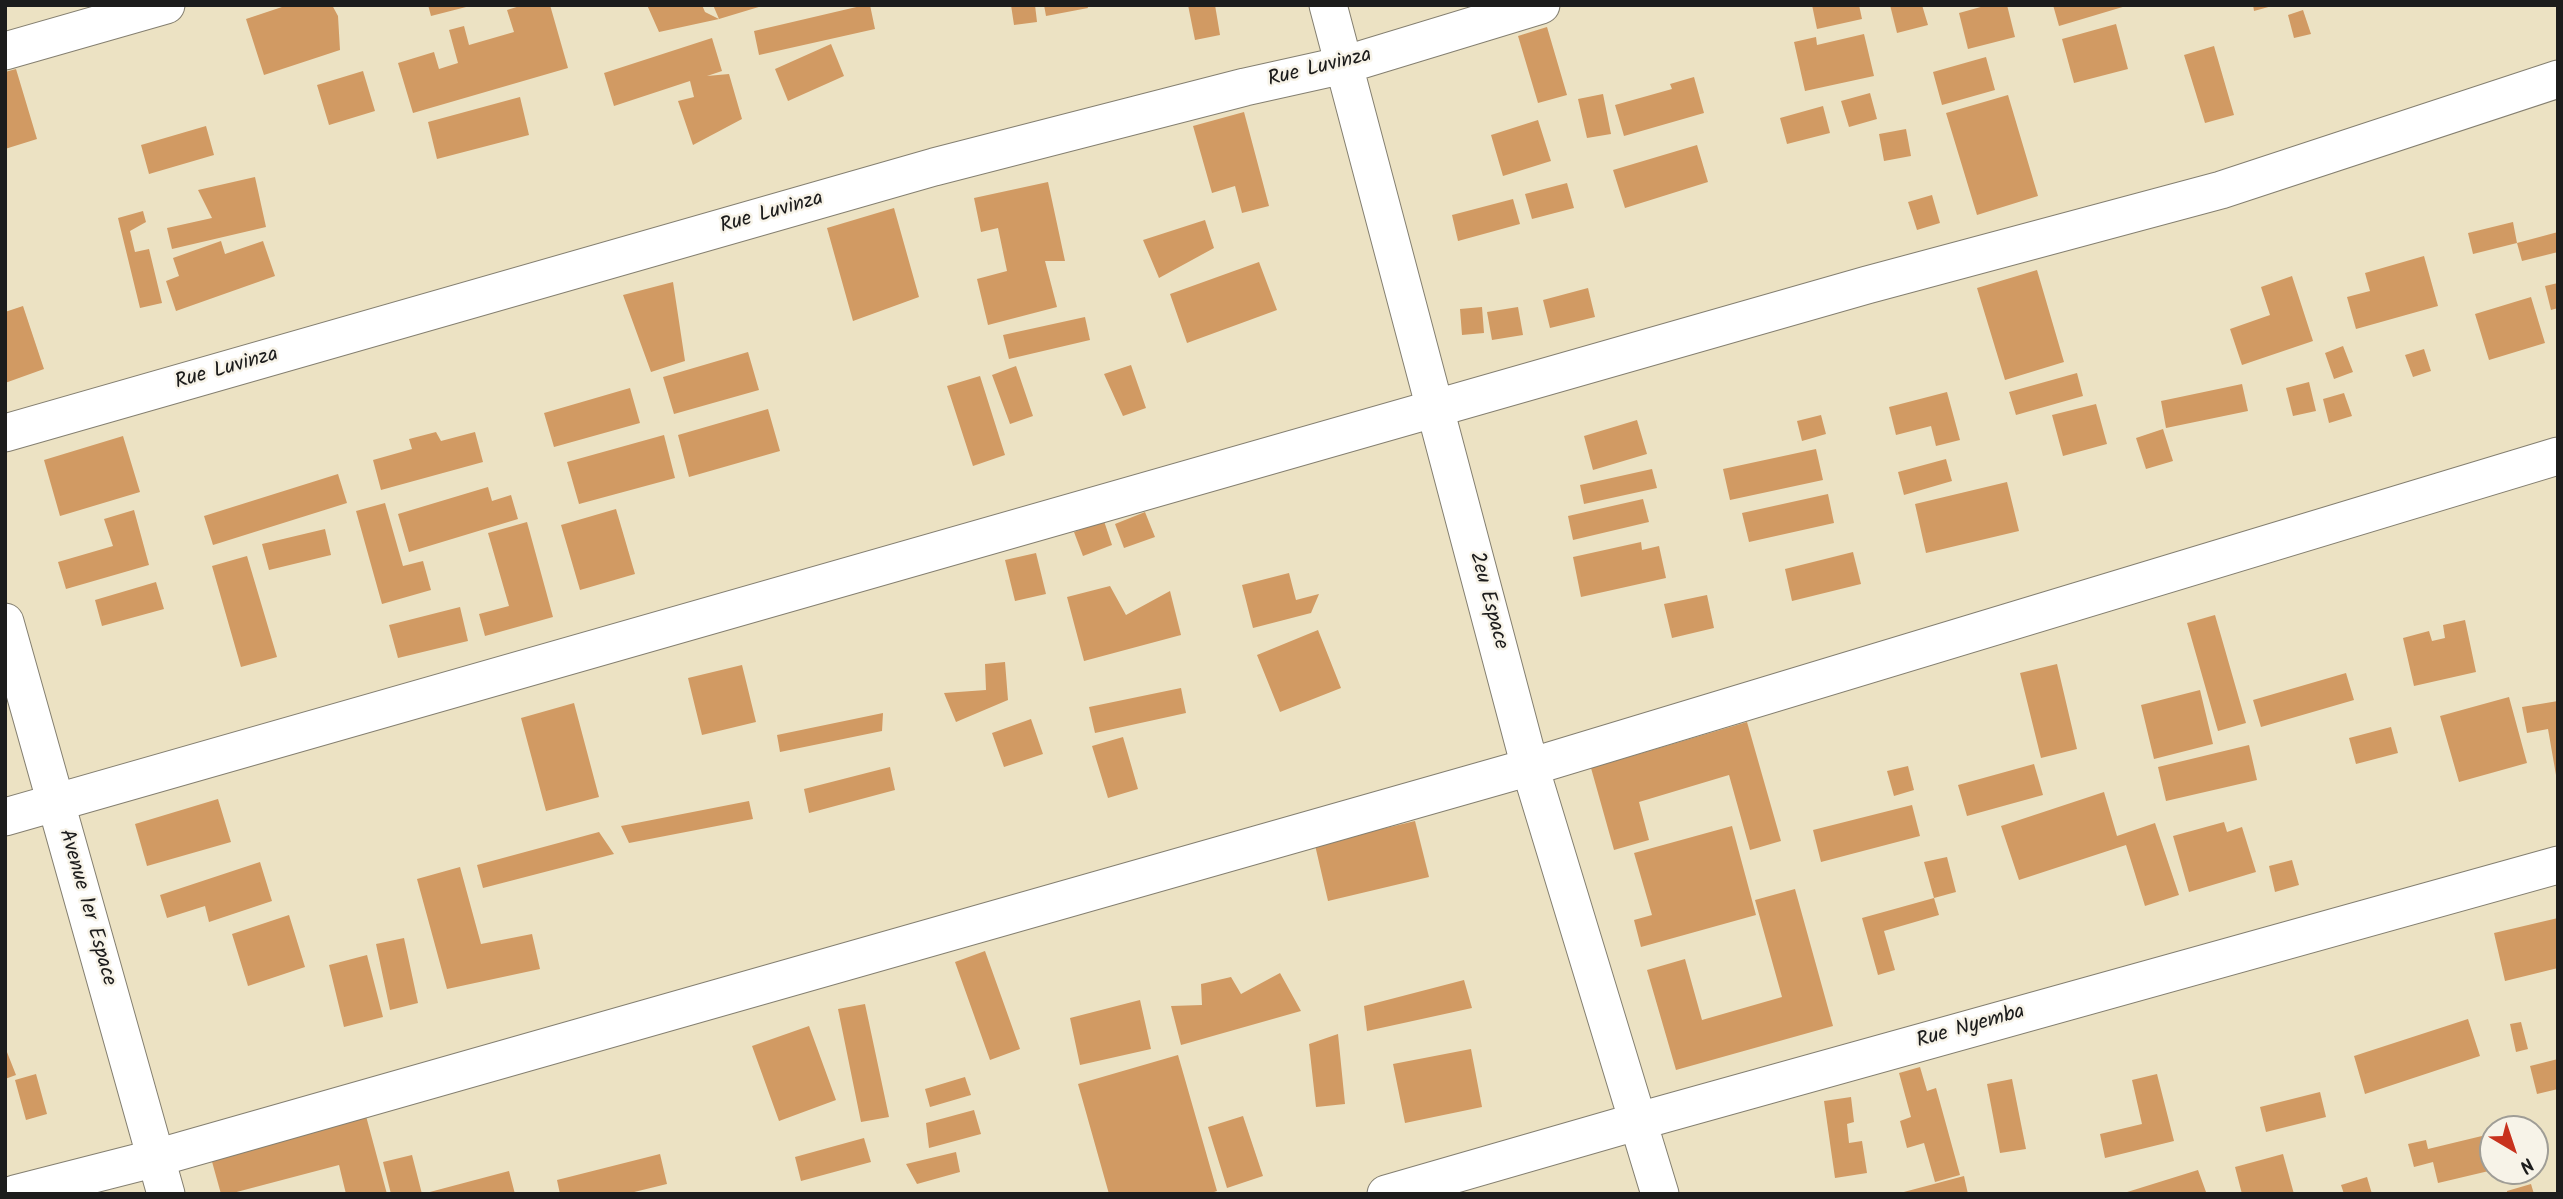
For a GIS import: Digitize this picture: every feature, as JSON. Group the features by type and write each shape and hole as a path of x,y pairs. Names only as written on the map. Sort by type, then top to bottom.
{"street":[{"path":"5,51 166,5"},
{"name":"2eu Espace","path":"1328,5 1530,767 1660,1194"},
{"name":"Rue Luvinza","path":"5,433 934,167 1245,87 1344,65 1541,5"},
{"path":"5,817 1867,285 2221,190 2558,79"},
{"path":"15,1194 156,1158 1530,767 2558,456"},
{"name":"Avenue 1er Espace","path":"5,622 166,1194"},
{"name":"Rue Nyemba","path":"1386,1194 2558,865"}],"building":[{"path":"288,5 332,5 338,16 340,50 264,75 246,19"},
{"path":"428,5 470,5 470,6 431,16"},
{"path":"523,5 550,5 568,68 413,113 398,63 434,52 439,69 458,63 449,30 464,26 469,45 514,32 507,10"},
{"path":"647,5 702,5 705,12 719,19 659,32"},
{"path":"713,5 762,5 762,6 719,19"},
{"path":"870,5 875,29 759,55 754,31"},
{"path":"1011,5 1035,5 1037,22 1014,25"},
{"path":"1044,5 1087,5 1088,8 1046,16"},
{"path":"1188,5 1215,5 1220,35 1195,40"},
{"path":"1812,5 1859,5 1862,19 1817,29"},
{"path":"1890,5 1922,5 1928,25 1897,33"},
{"path":"1988,5 2007,5 2015,37 1968,49 1959,13"},
{"path":"2053,5 2126,5 2126,6 2059,26"},
{"path":"2253,5 2272,5 2272,6 2254,11"},
{"path":"2303,10 2311,34 2294,38 2288,15"},
{"path":"2116,24 2128,69 2074,83 2062,39"},
{"path":"1547,27 1567,95 1538,103 1518,36"},
{"path":"1864,34 1874,76 1805,91 1794,42 1816,37 1817,45"},
{"path":"712,38 722,71 707,76 729,74 742,119 693,145 678,101 694,97 690,81 614,106 604,73"},
{"path":"831,44 844,76 788,101 775,69"},
{"path":"2214,46 2234,115 2205,123 2184,55"},
{"path":"1986,57 1995,90 1942,105 1933,72"},
{"path":"16,69 37,139 5,149 5,72"},
{"path":"363,71 375,111 329,125 317,85"},
{"path":"1694,77 1704,113 1624,136 1615,105 1672,89 1670,84"},
{"path":"1870,93 1877,119 1849,127 1841,101"},
{"path":"1603,94 1611,134 1587,138 1578,99"},
{"path":"2008,95 2038,196 1977,215 1946,113"},
{"path":"520,97 529,135 437,159 428,122"},
{"path":"1823,106 1830,133 1787,144 1780,118"},
{"path":"1244,112 1269,206 1242,213 1235,186 1212,193 1193,126"},
{"path":"1538,120 1551,161 1503,176 1491,135"},
{"path":"206,126 214,155 149,174 141,145"},
{"path":"1906,129 1911,156 1884,161 1879,134"},
{"path":"1697,145 1708,182 1625,208 1613,170"},
{"path":"255,177 266,227 172,249 167,228 212,218 198,190"},
{"path":"1048,182 1065,261 1045,261 1057,307 988,325 977,279 1007,271 998,228 981,232 974,198"},
{"path":"1567,183 1574,208 1532,219 1525,194"},
{"path":"1932,195 1940,223 1917,230 1908,202"},
{"path":"1513,199 1520,224 1458,241 1452,215"},
{"path":"894,208 919,297 853,321 827,228"},
{"path":"143,211 146,222 130,231 135,252 149,249 162,303 140,308 118,218"},
{"path":"1205,220 1214,248 1159,278 1143,240"},
{"path":"2513,222 2517,243 2473,254 2468,233"},
{"path":"2558,232 2558,252 2522,261 2517,243"},
{"path":"221,241 225,254 263,241 275,276 176,311 166,281 179,276 173,258"},
{"path":"2424,256 2438,306 2356,329 2347,297 2370,291 2365,273"},
{"path":"1259,262 1277,310 1187,343 1170,294"},
{"path":"2037,270 2064,362 2005,380 1977,288"},
{"path":"2292,276 2313,341 2242,365 2230,329 2270,315 2261,287"},
{"path":"673,282 685,361 651,372 623,295"},
{"path":"2558,283 2558,308 2551,310 2545,286"},
{"path":"1588,288 1595,317 1550,328 1543,300"},
{"path":"2531,297 2545,343 2489,360 2475,314"},
{"path":"23,306 44,369 5,383 5,312"},
{"path":"1482,307 1484,333 1462,335 1460,309"},
{"path":"1518,307 1523,335 1492,340 1487,312"},
{"path":"1085,317 1090,340 1009,359 1003,335"},
{"path":"2343,346 2353,372 2334,379 2325,353"},
{"path":"2424,349 2431,371 2413,377 2405,355"},
{"path":"748,352 759,390 674,414 663,377"},
{"path":"1131,365 1146,408 1123,416 1104,374"},
{"path":"1016,366 1033,416 1010,424 992,375"},
{"path":"2077,373 2083,396 2016,415 2009,392"},
{"path":"980,376 1005,455 973,466 947,386"},
{"path":"2309,382 2316,411 2293,416 2286,388"},
{"path":"2242,384 2248,411 2166,428 2161,401"},
{"path":"630,388 640,423 554,447 544,413"},
{"path":"1947,392 1960,440 1936,446 1931,426 1896,435 1889,407"},
{"path":"2344,393 2352,416 2329,423 2323,399"},
{"path":"2096,404 2107,444 2063,456 2052,415"},
{"path":"768,409 780,451 689,477 678,435"},
{"path":"1821,415 1826,434 1802,441 1797,421"},
{"path":"1637,420 1647,454 1593,470 1584,436"},
{"path":"2163,429 2173,461 2146,469 2136,438"},
{"path":"436,432 441,441 475,432 483,462 381,490 373,460 412,449 409,439"},
{"path":"664,435 675,478 579,504 567,462"},
{"path":"123,436 140,492 60,516 44,460"},
{"path":"1816,449 1823,480 1730,500 1723,469"},
{"path":"1946,459 1952,481 1904,495 1898,472"},
{"path":"1652,469 1657,488 1584,504 1580,485"},
{"path":"338,474 347,503 213,545 204,516"},
{"path":"2007,482 2019,531 1926,553 1915,504"},
{"path":"488,487 492,501 511,495 518,519 409,552 398,514"},
{"path":"1828,494 1834,523 1749,542 1742,513"},
{"path":"1643,499 1649,522 1573,540 1568,516"},
{"path":"385,503 403,566 423,561 431,590 382,604 356,511"},
{"path":"616,509 635,574 580,590 561,525"},
{"path":"134,510 149,565 66,589 58,562 113,546 104,519"},
{"path":"1145,512 1155,537 1124,548 1115,524"},
{"path":"1104,521 1112,545 1083,556 1074,532"},
{"path":"527,522 553,617 485,636 479,614 509,606 488,533"},
{"path":"325,529 331,555 269,570 262,544"},
{"path":"1641,542 1642,550 1659,546 1666,578 1581,597 1573,557"},
{"path":"1853,552 1861,584 1792,601 1785,569"},
{"path":"1036,553 1046,594 1015,601 1005,560"},
{"path":"247,556 277,657 241,667 212,566"},
{"path":"1289,573 1296,600 1319,594 1311,613 1253,628 1242,585"},
{"path":"156,582 164,609 102,626 95,600"},
{"path":"1110,586 1126,615 1170,591 1181,635 1084,661 1067,597"},
{"path":"1707,595 1714,628 1672,638 1664,604"},
{"path":"460,607 468,641 398,658 389,625"},
{"path":"2215,615 2246,723 2218,731 2187,623"},
{"path":"2465,620 2476,672 2414,686 2403,638 2429,631 2432,641 2445,638 2443,625"},
{"path":"1318,630 1341,688 1280,712 1257,655"},
{"path":"1005,662 1008,700 956,722 944,693 986,690 985,664"},
{"path":"2057,664 2077,749 2041,758 2020,673"},
{"path":"742,665 756,722 702,735 688,678"},
{"path":"2346,673 2354,700 2261,727 2253,700"},
{"path":"1181,688 1186,713 1095,733 1089,707"},
{"path":"2200,690 2213,744 2154,759 2141,705"},
{"path":"2509,697 2527,763 2459,782 2440,716"},
{"path":"2558,701 2556,775 2548,729 2527,733 2522,707"},
{"path":"574,703 599,797 546,811 521,718"},
{"path":"883,713 882,731 780,752 777,735"},
{"path":"1031,719 1043,754 1004,767 992,733"},
{"path":"1747,722 1781,841 1750,850 1729,775 1639,802 1649,840 1614,850 1591,768"},
{"path":"2391,727 2398,753 2356,764 2349,738"},
{"path":"1123,737 1138,789 1108,798 1092,746"},
{"path":"2249,745 2257,780 2166,801 2158,767"},
{"path":"2034,764 2043,795 1967,816 1958,785"},
{"path":"1908,766 1914,790 1894,796 1887,771"},
{"path":"890,767 895,790 809,813 804,789"},
{"path":"2104,792 2117,836 2155,823 2179,895 2145,906 2126,845 2019,880 2001,826"},
{"path":"218,799 231,842 147,866 135,824"},
{"path":"749,801 753,819 629,843 621,826"},
{"path":"1912,805 1920,836 1821,862 1813,830"},
{"path":"1415,821 1429,877 1328,901 1315,845"},
{"path":"2224,822 2227,832 2242,827 2256,872 2189,892 2173,836"},
{"path":"1732,826 1756,915 1641,947 1634,920 1652,915 1634,853"},
{"path":"599,832 614,854 483,888 477,865"},
{"path":"1947,857 1956,892 1934,898 1924,862"},
{"path":"2292,860 2299,885 2275,892 2269,866"},
{"path":"260,862 272,901 209,922 205,906 167,918 160,895"},
{"path":"460,867 481,944 532,934 540,969 447,989 417,879"},
{"path":"1795,889 1833,1026 1676,1070 1647,970 1685,959 1702,1020 1782,997 1755,900"},
{"path":"1934,898 1939,915 1884,931 1895,970 1878,975 1862,918"},
{"path":"289,915 305,967 248,986 232,934"},
{"path":"2558,918 2558,968 2505,981 2494,933"},
{"path":"404,938 418,1003 390,1010 376,944"},
{"path":"985,951 1020,1049 990,1060 955,962"},
{"path":"367,955 383,1017 344,1027 329,965"},
{"path":"1280,973 1301,1011 1181,1045 1171,1006 1202,1005 1201,984 1231,977 1241,994"},
{"path":"1464,980 1472,1008 1367,1031 1364,1006"},
{"path":"1140,1000 1151,1049 1080,1065 1070,1018"},
{"path":"865,1004 889,1117 861,1122 838,1009"},
{"path":"2468,1019 2480,1056 2365,1094 2354,1056"},
{"path":"2521,1022 2528,1049 2516,1052 2510,1024"},
{"path":"809,1026 836,1100 779,1121 752,1046"},
{"path":"1338,1034 1345,1104 1316,1107 1309,1044"},
{"path":"5,1047 16,1075 5,1079"},
{"path":"1471,1049 1482,1107 1405,1123 1393,1064"},
{"path":"1178,1055 1217,1191 1208,1194 1109,1194 1078,1084"},
{"path":"2558,1059 2558,1089 2537,1094 2530,1066"},
{"path":"1920,1067 1927,1091 1936,1088 1960,1175 1935,1182 1924,1143 1907,1148 1900,1121 1911,1117 1899,1073"},
{"path":"36,1074 47,1114 26,1120 15,1080"},
{"path":"2157,1074 2174,1141 2105,1158 2100,1134 2142,1124 2132,1080"},
{"path":"965,1077 971,1095 930,1107 925,1089"},
{"path":"2012,1079 2026,1149 2000,1153 1987,1084"},
{"path":"2320,1092 2326,1117 2266,1132 2260,1107"},
{"path":"1851,1097 1854,1122 1847,1124 1849,1143 1862,1141 1867,1173 1835,1178 1824,1101"},
{"path":"974,1110 981,1134 929,1148 926,1123"},
{"path":"366,1116 387,1194 346,1194 339,1165 221,1194 211,1158"},
{"path":"1243,1116 1263,1176 1227,1188 1208,1127"},
{"path":"2479,1137 2479,1173 2438,1183 2433,1162 2414,1167 2408,1144 2426,1140 2428,1149"},
{"path":"864,1138 871,1162 801,1181 795,1157"},
{"path":"956,1152 960,1172 917,1184 906,1164"},
{"path":"660,1154 667,1184 626,1194 560,1194 557,1180"},
{"path":"2283,1154 2294,1194 2242,1194 2235,1167"},
{"path":"412,1155 422,1194 391,1194 383,1162"},
{"path":"2198,1170 2206,1192 2124,1194 2124,1193"},
{"path":"509,1171 515,1194 426,1194 426,1193"},
{"path":"1964,1176 1968,1194 1900,1194 1900,1193"},
{"path":"2367,1177 2372,1194 2344,1194 2341,1185"},
{"path":"2531,1185 2534,1194 2507,1194 2507,1191"}]}
